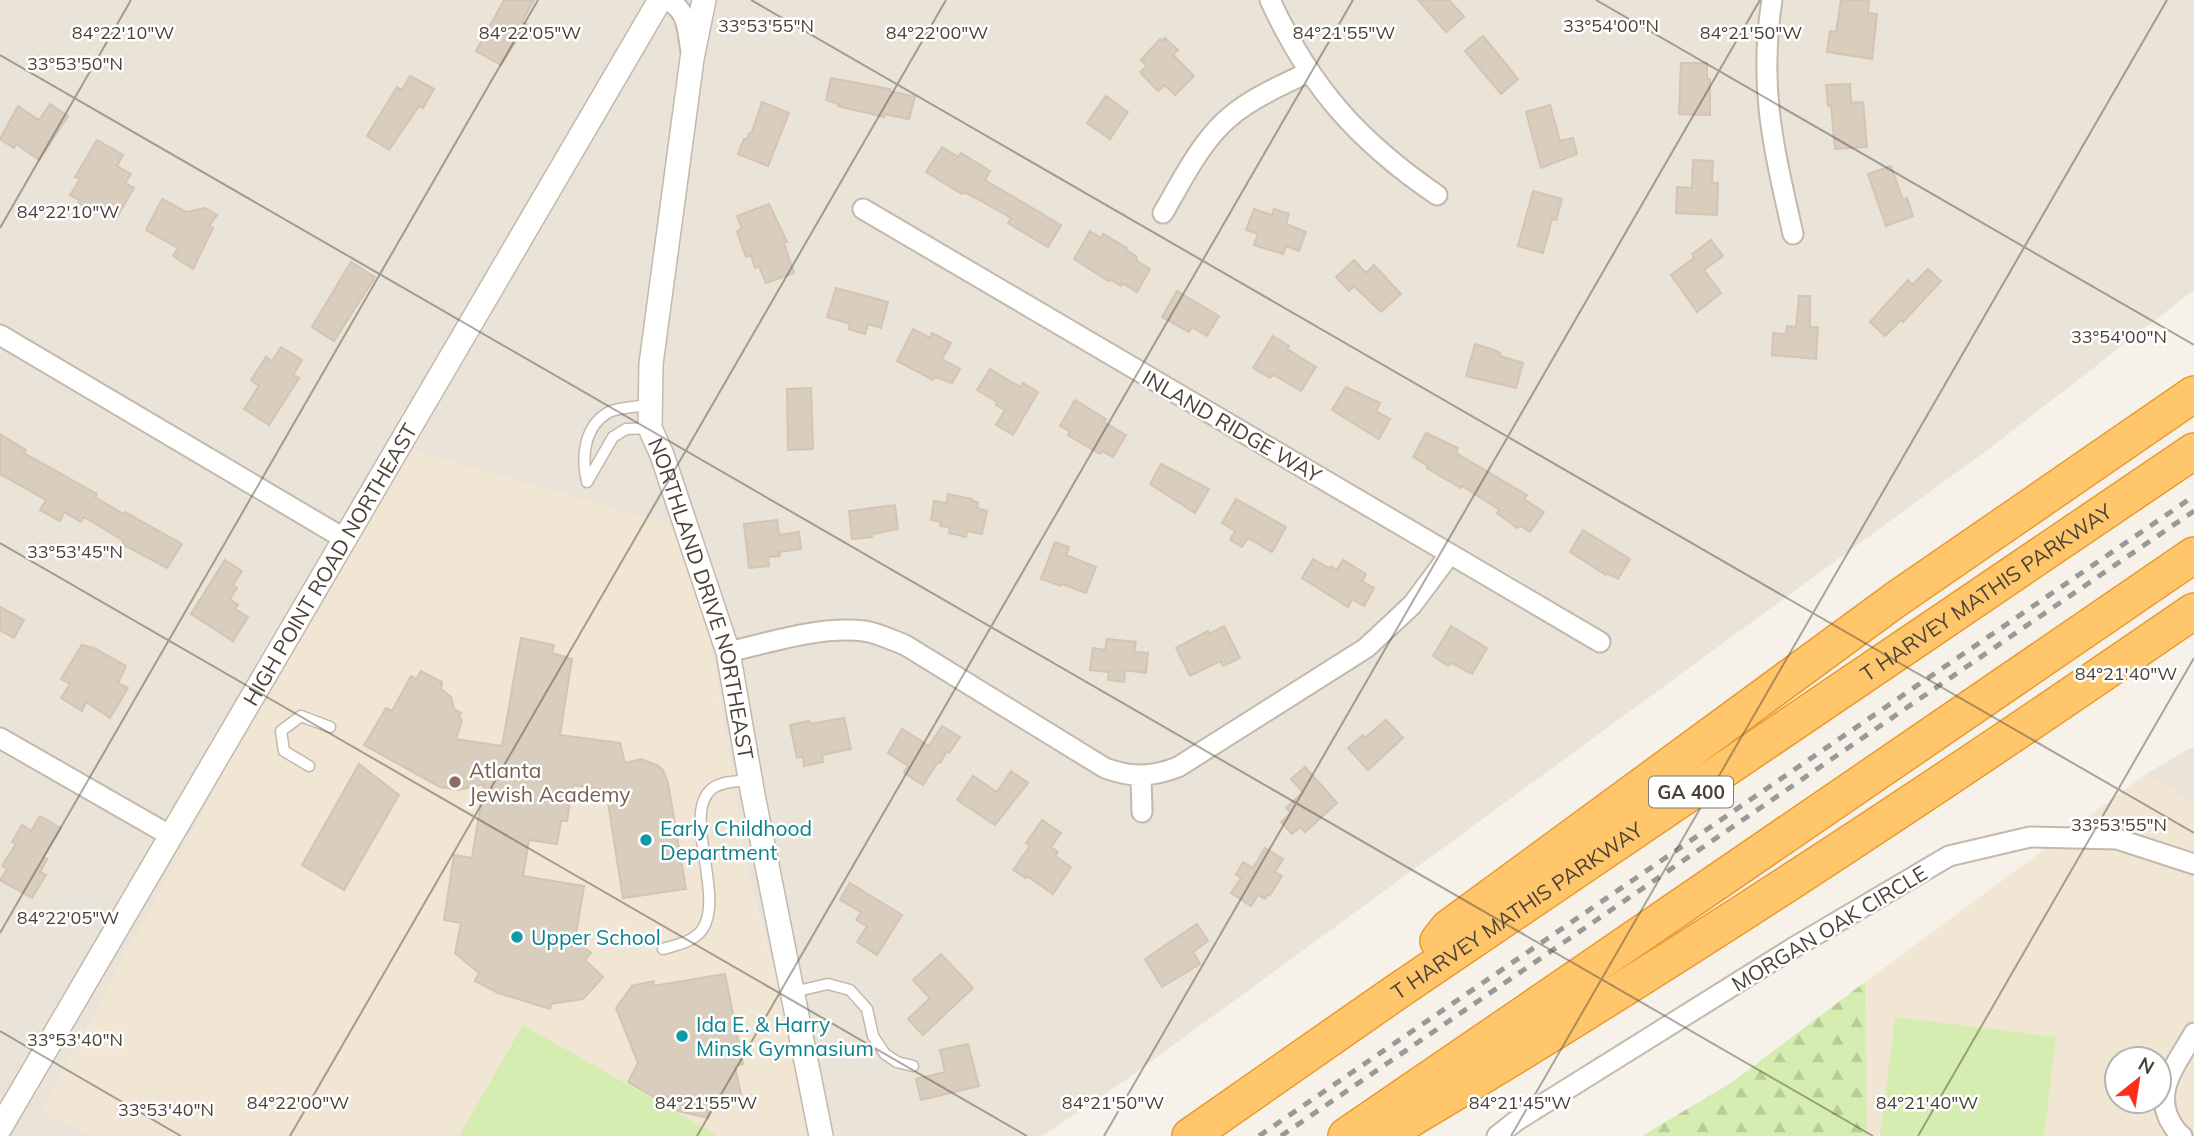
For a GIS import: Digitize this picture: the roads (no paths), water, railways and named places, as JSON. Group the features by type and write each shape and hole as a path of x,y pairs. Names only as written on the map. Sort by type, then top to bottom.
{"highway":[{"path":"1395,993 1448,928 1895,600 2194,394"},
{"name":"T HARVEY MATHIS PARKWAY","path":"1190,1136 1395,993 2194,451"},
{"path":"1346,1136 2194,555"},
{"path":"1383,1136 1530,1047 1882,824 2194,611"}],"street":[{"name":"HIGH POINT ROAD NORTHEAST","path":"0,1128 660,0"},
{"name":"NORTHLAND DRIVE NORTHEAST","path":"667,0 679,6 686,22 692,59"},
{"name":"NORTHLAND DRIVE NORTHEAST","path":"704,0 692,59 655,321 649,416 728,652 821,1136"},
{"path":"1270,0 1309,72 1335,107 1399,170 1437,195"},
{"path":"1772,0 1765,60 1766,94 1770,128 1793,234"},
{"path":"1163,213 1197,155 1220,125 1259,96 1309,72"},
{"name":"INLAND RIDGE WAY","path":"863,209 1600,642"},
{"path":"0,335 345,539"},
{"path":"728,652 831,630 865,631 885,636 905,645 1105,768 1123,775 1161,774 1178,767 1366,648 1412,605 1450,554"},
{"path":"0,737 171,836"},
{"path":"1141,776 1142,812"},
{"name":"MORGAN OAK CIRCLE","path":"1497,1136 1516,1121 1793,948 1949,856 2030,837 2117,839 2194,864"},
{"path":"2182,1136 2175,1131 2164,1107 2163,1089 2194,1033"}],"lane":[{"path":"610,412 649,416 613,437 587,482 582,462 590,429 610,412"},
{"path":"309,766 284,751 281,731 301,716 330,727"},
{"path":"663,948 689,941 702,931 709,913 701,834 701,813 706,796 714,787 728,782 751,780"},
{"path":"792,992 828,984 850,990 867,1009 873,1037 885,1054 897,1062 913,1066"}],"railway":[{"path":"1259,1136 2194,496"},
{"path":"1281,1136 2194,511"}],"place":[{"name":"Atlanta Jewish Academy","path":"455,782"},
{"name":"Early Childhood Department","path":"646,840"},
{"name":"Upper School","path":"517,937"},
{"name":"Ida E. & Harry Minsk Gymnasium","path":"682,1036"}]}
